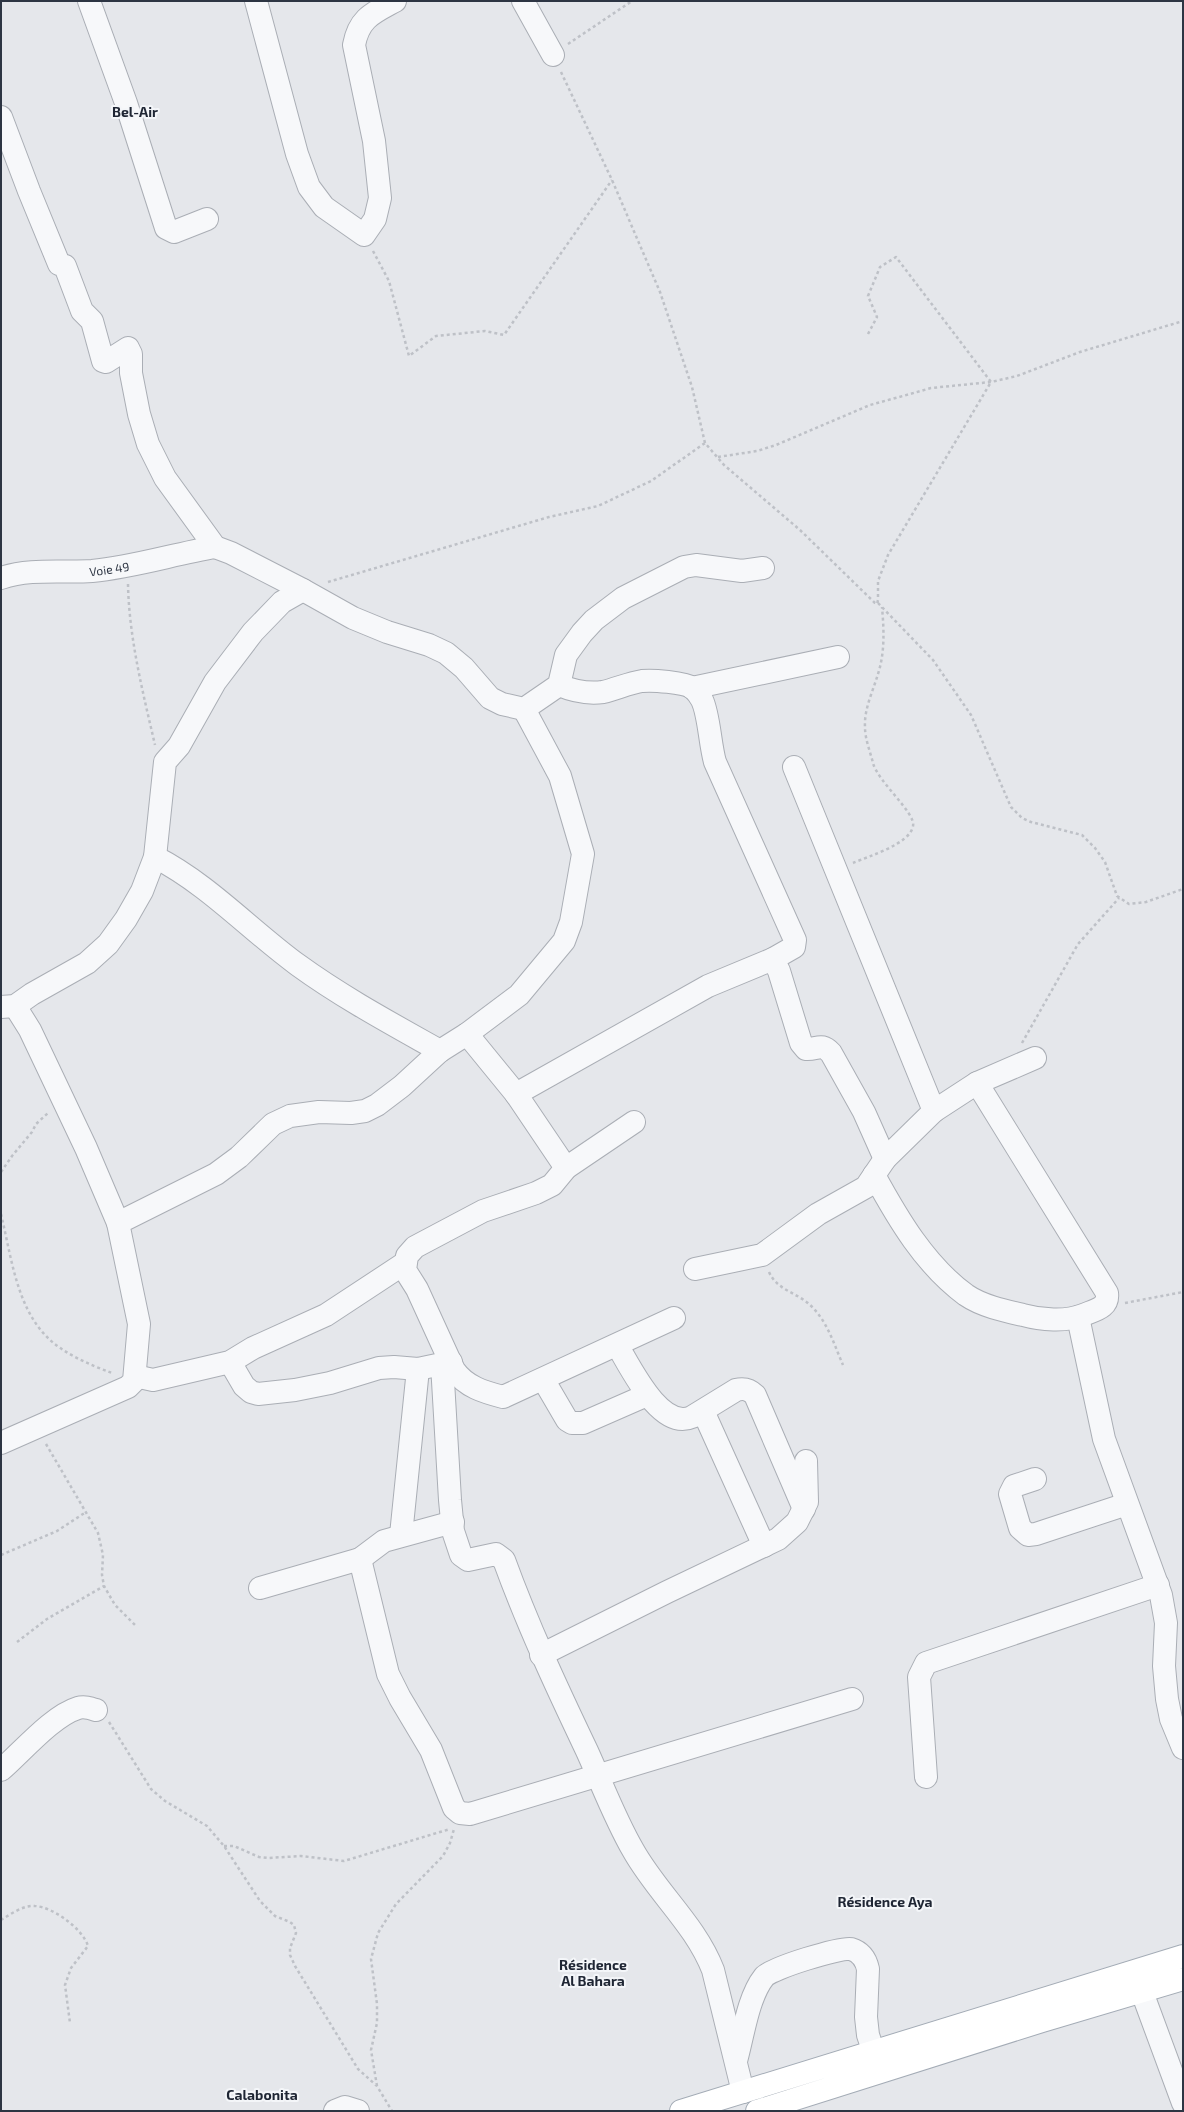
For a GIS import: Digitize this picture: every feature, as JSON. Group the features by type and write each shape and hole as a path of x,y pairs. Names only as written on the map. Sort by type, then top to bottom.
{"main road":[{"path":"681,2111 874,2053 1183,1956"},
{"path":"757,2111 787,2107 1042,2021 1183,1979"}],"street":[{"path":"89,1 126,103 166,228 174,232 207,219"},
{"path":"256,1 297,154 309,187 324,207 364,235 375,219 380,198 374,142 354,45 356,34 363,21 369,15 395,1"},
{"path":"524,1 553,55"},
{"path":"1,117 28,191 59,264 65,266 82,311 92,321 103,361 106,362 128,348 132,354 132,373 139,414 148,444 165,478 215,547 303,590 353,618 387,632 429,645 446,653 464,668 490,698 502,704 524,709 559,685 566,655 582,633 594,620 623,598 684,567 696,565 742,571 762,568"},
{"name":"Voie 49","path":"1,578 35,572 92,571 128,566 181,553 215,547"},
{"path":"1,1443 128,1387 135,1378 139,1324 118,1223 86,1148 30,1030 8,1007 87,963 108,944 126,919 142,891 155,858 165,762 179,746 215,682 253,632 282,602 303,590"},
{"path":"559,685 573,691 587,692 602,692 642,681 680,684 692,688 838,657"},
{"path":"516,1094 708,986 773,959 794,947 795,940 715,762 711,749 705,707 692,688"},
{"path":"118,1223 216,1174 239,1157 273,1124 290,1116 319,1112 350,1113 364,1111 377,1105 402,1086 440,1051 467,1034 518,995 564,940 571,922 583,854 560,776 524,709"},
{"path":"794,767 934,1111"},
{"path":"155,858 184,874 297,965 357,1003 440,1051"},
{"path":"773,959 779,971 801,1043 806,1049 819,1046 825,1047 831,1053 864,1112 879,1167 896,1214 920,1249 936,1267 967,1296 1008,1312 1030,1317 1050,1319 1078,1317 1103,1307 1106,1303 1107,1293 977,1083"},
{"path":"467,1034 516,1094 566,1168"},
{"path":"695,1269 762,1255 818,1214 866,1187 879,1167 934,1111 960,1092 1035,1058"},
{"path":"634,1122 566,1168 552,1185 536,1193 483,1211 420,1243 411,1251 405,1270 417,1289 447,1363 461,1379 480,1391 503,1397 674,1318"},
{"path":"135,1378 153,1380 230,1362 253,1348 326,1315 406,1263"},
{"path":"1078,1317 1104,1439 1158,1585 1165,1609 1166,1622 1164,1666 1166,1699 1171,1719 1183,1748"},
{"path":"617,1345 647,1396 666,1412 681,1419 689,1418 736,1390 747,1390 755,1395 804,1510"},
{"path":"230,1362 244,1386 250,1392 258,1394 330,1384 378,1368 394,1367 418,1369 447,1363"},
{"path":"447,1363 453,1522 454,1531 463,1557 468,1560 493,1554 499,1555 504,1560 541,1655 633,1850 660,1892 692,1929 707,1955 713,1970 743,2092"},
{"path":"400,1536 418,1369"},
{"path":"543,1379 567,1420 572,1423 583,1423 647,1396"},
{"path":"702,1411 764,1546"},
{"path":"541,1655 667,1592 764,1546 788,1531 804,1510 807,1502 808,1487 806,1461"},
{"path":"1035,1479 1014,1486 1010,1494 1020,1528 1028,1534 1032,1535 1127,1504"},
{"path":"260,1588 360,1559 379,1544 400,1536 453,1522"},
{"path":"360,1559 388,1674 400,1698 431,1750 454,1808 456,1811 464,1814 470,1814 597,1774 852,1699"},
{"path":"926,1777 919,1677 926,1663 1158,1585"},
{"path":"1,1770 37,1736 65,1714 78,1708 86,1707 96,1710"},
{"path":"736,2062 750,2008 765,1975 778,1968 845,1949 858,1952 867,1962 866,2026 874,2053"},
{"path":"1142,1992 1183,2103"},
{"path":"335,2111 345,2107 358,2111"}],"path":[{"path":"632,1 553,55 612,180 660,292 692,387 705,442 724,465 800,530 867,597 875,603 878,603 933,660 971,715 1011,807 1016,812 1031,822 1082,835 1095,848 1105,862 1119,898 1128,904 1136,904 1183,889"},
{"path":"364,235 389,281 409,356 436,336 485,331 504,335 612,180"},
{"path":"868,334 877,317 868,296 880,267 896,257 991,382"},
{"path":"717,457 757,451 776,445 856,411 910,394 931,388 991,382 1017,376 1080,352 1183,321"},
{"path":"878,603 878,581 888,555 991,382"},
{"path":"303,590 548,517 598,506 651,481 705,442"},
{"path":"128,566 128,600 136,657 155,746 165,762"},
{"path":"836,871 902,840 911,833 913,826 912,816 886,786 874,767 865,728 865,717 878,673 884,643 882,607"},
{"path":"1008,1070 1078,944 1119,898"},
{"path":"1,1172 32,1132 36,1124 62,1100"},
{"path":"1,1214 17,1280 25,1303 36,1324 47,1337 62,1348 99,1368 135,1378"},
{"path":"762,1255 775,1284 804,1300 818,1314 843,1365"},
{"path":"1103,1307 1183,1292"},
{"path":"35,1427 86,1512 100,1541 104,1586 115,1605 137,1627"},
{"path":"1,1555 57,1531 86,1512"},
{"path":"17,1642 47,1619 104,1586"},
{"path":"96,1710 115,1730 151,1789 165,1801 207,1826 224,1846 260,1902 275,1916 294,1925 296,1933 290,1948 290,1955 295,1966 358,2069 377,2086 392,2111"},
{"path":"224,1846 234,1846 259,1857 268,1858 301,1856 344,1861 454,1828 450,1843 443,1856 396,1904 378,1933 371,1959 377,2004 377,2023 371,2050 377,2086"},
{"path":"1,1920 23,1908 35,1906 53,1912 82,1933 88,1946 71,1968 65,1985 70,2023"}],"district":[{"name":"Bel-Air","path":"135,111"},
{"name":"Résidence Aya","path":"885,1901"},
{"name":"Résidence Al Bahara","path":"593,1972"},
{"name":"Calabonita","path":"262,2094"}]}
